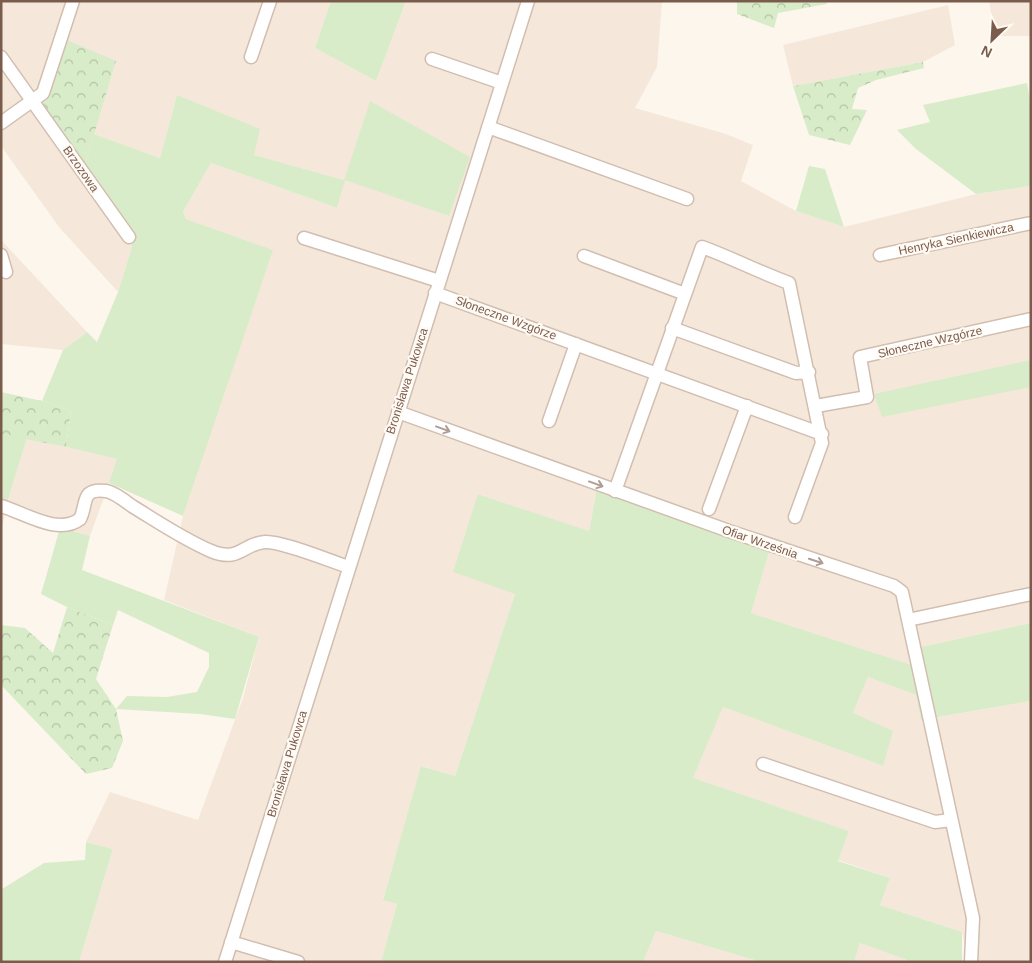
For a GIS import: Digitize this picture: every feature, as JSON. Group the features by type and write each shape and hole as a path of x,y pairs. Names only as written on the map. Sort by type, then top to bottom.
{"street":[{"path":"1,123 43,94 73,1"},
{"path":"251,57 270,1"},
{"name":"Bronisława Pukowca","path":"225,962 528,1"},
{"name":"Brzozowa","path":"1,57 129,237"},
{"path":"432,59 502,83"},
{"path":"488,127 687,199"},
{"name":"Henryka Sienkiewicza","path":"880,255 1031,223"},
{"path":"304,238 437,287"},
{"path":"615,491 655,383 656,373 702,246 744,262 753,270 789,282 822,434 822,443 795,517"},
{"path":"1,255 6,272"},
{"path":"584,256 684,294"},
{"name":"Słoneczne Wzgórze","path":"437,287 576,344 822,434"},
{"name":"Słoneczne Wzgórze","path":"816,406 867,397 860,357 1031,319"},
{"path":"672,328 796,373 809,372"},
{"path":"549,421 576,344"},
{"path":"709,509 747,406"},
{"name":"Ofiar Września","path":"398,412 793,554 894,586 902,592 973,918 971,962"},
{"path":"1,506 47,522 61,524 80,519 87,494 108,491 172,531 224,555 237,554 257,544 273,542 349,567"},
{"path":"908,620 1031,594"},
{"path":"763,764 935,822 951,820"},
{"path":"231,942 298,962"}],"shaded area":[{"path":"1,1 331,1 315,48 376,81 406,1 662,1 657,67 635,108 726,134 753,145 741,181 796,211 844,227 976,194 1031,186 1031,623 921,647 909,664 751,613 769,552 627,502 597,489 589,531 478,494 515,594 455,776 422,766 383,899 397,904 381,962 79,962 113,849 86,842 110,792 198,820 243,698 259,637 164,600 183,516 272,250 186,219 183,212 211,163 337,208 344,180 253,155 177,95 160,158 94,134 116,61 37,101 132,247 118,292 59,227 1,146","holes":["370,101 448,216 399,197"]},
{"path":"989,1 1031,1 1031,36 995,36"},
{"path":"948,5 955,45 923,62 793,86 783,45"},
{"path":"1,240 87,332 63,350 1,344"},
{"path":"27,438 118,459 90,536 5,515 1,531 1,502 7,503"},
{"path":"868,677 916,695 922,720 1031,701 1031,962 969,962 962,932 880,905 890,878 838,860 849,831 692,778 723,707 883,766 853,713"},
{"path":"656,931 761,962 643,962"},
{"path":"860,943 912,962 854,962"}],"green space":[{"path":"331,1 406,1 376,81 315,48"},
{"path":"737,1 827,1 827,4 778,13 774,28 737,14"},
{"path":"60,37 116,61 85,165 37,101"},
{"path":"923,62 924,68 876,80 858,88 852,109 867,110 850,145 809,135 793,86"},
{"path":"1027,83 1031,105 1031,186 976,194 916,149 897,130 930,122 923,105"},
{"path":"177,95 260,129 254,155 344,180 370,101 470,157 449,216 345,180 337,208 211,163 183,212 186,219 273,250 183,516 109,483 117,459 66,447 71,411 42,401 63,350 87,332 97,342 118,292 132,247 85,165 94,134 160,158"},
{"path":"809,166 825,169 844,227 796,211"},
{"path":"1031,360 1031,387 882,417 874,394"},
{"path":"1,392 42,401 71,411 66,447 1,434"},
{"path":"1,434 27,438 7,503 1,502"},
{"path":"597,488 627,502 769,552 751,613 909,664 921,647 1031,623 1031,701 921,720 916,695 868,677 853,713 893,731 883,766 723,707 693,778 849,831 838,861 890,878 880,905 962,932 962,962 912,962 860,943 854,962 761,962 656,931 643,962 381,962 397,904 383,900 421,766 455,776 515,594 453,572 478,494 589,531"},
{"path":"60,528 90,536 82,570 259,637 235,719 200,714 116,709 127,696 167,697 197,692 209,667 209,653 118,610 113,625 67,607 41,594"},
{"path":"67,607 113,625 96,679 116,709 123,741 112,768 86,774 1,685 1,625 25,628 53,653"},
{"path":"86,842 113,849 79,962 1,962 2,889 44,863 85,860"}]}
